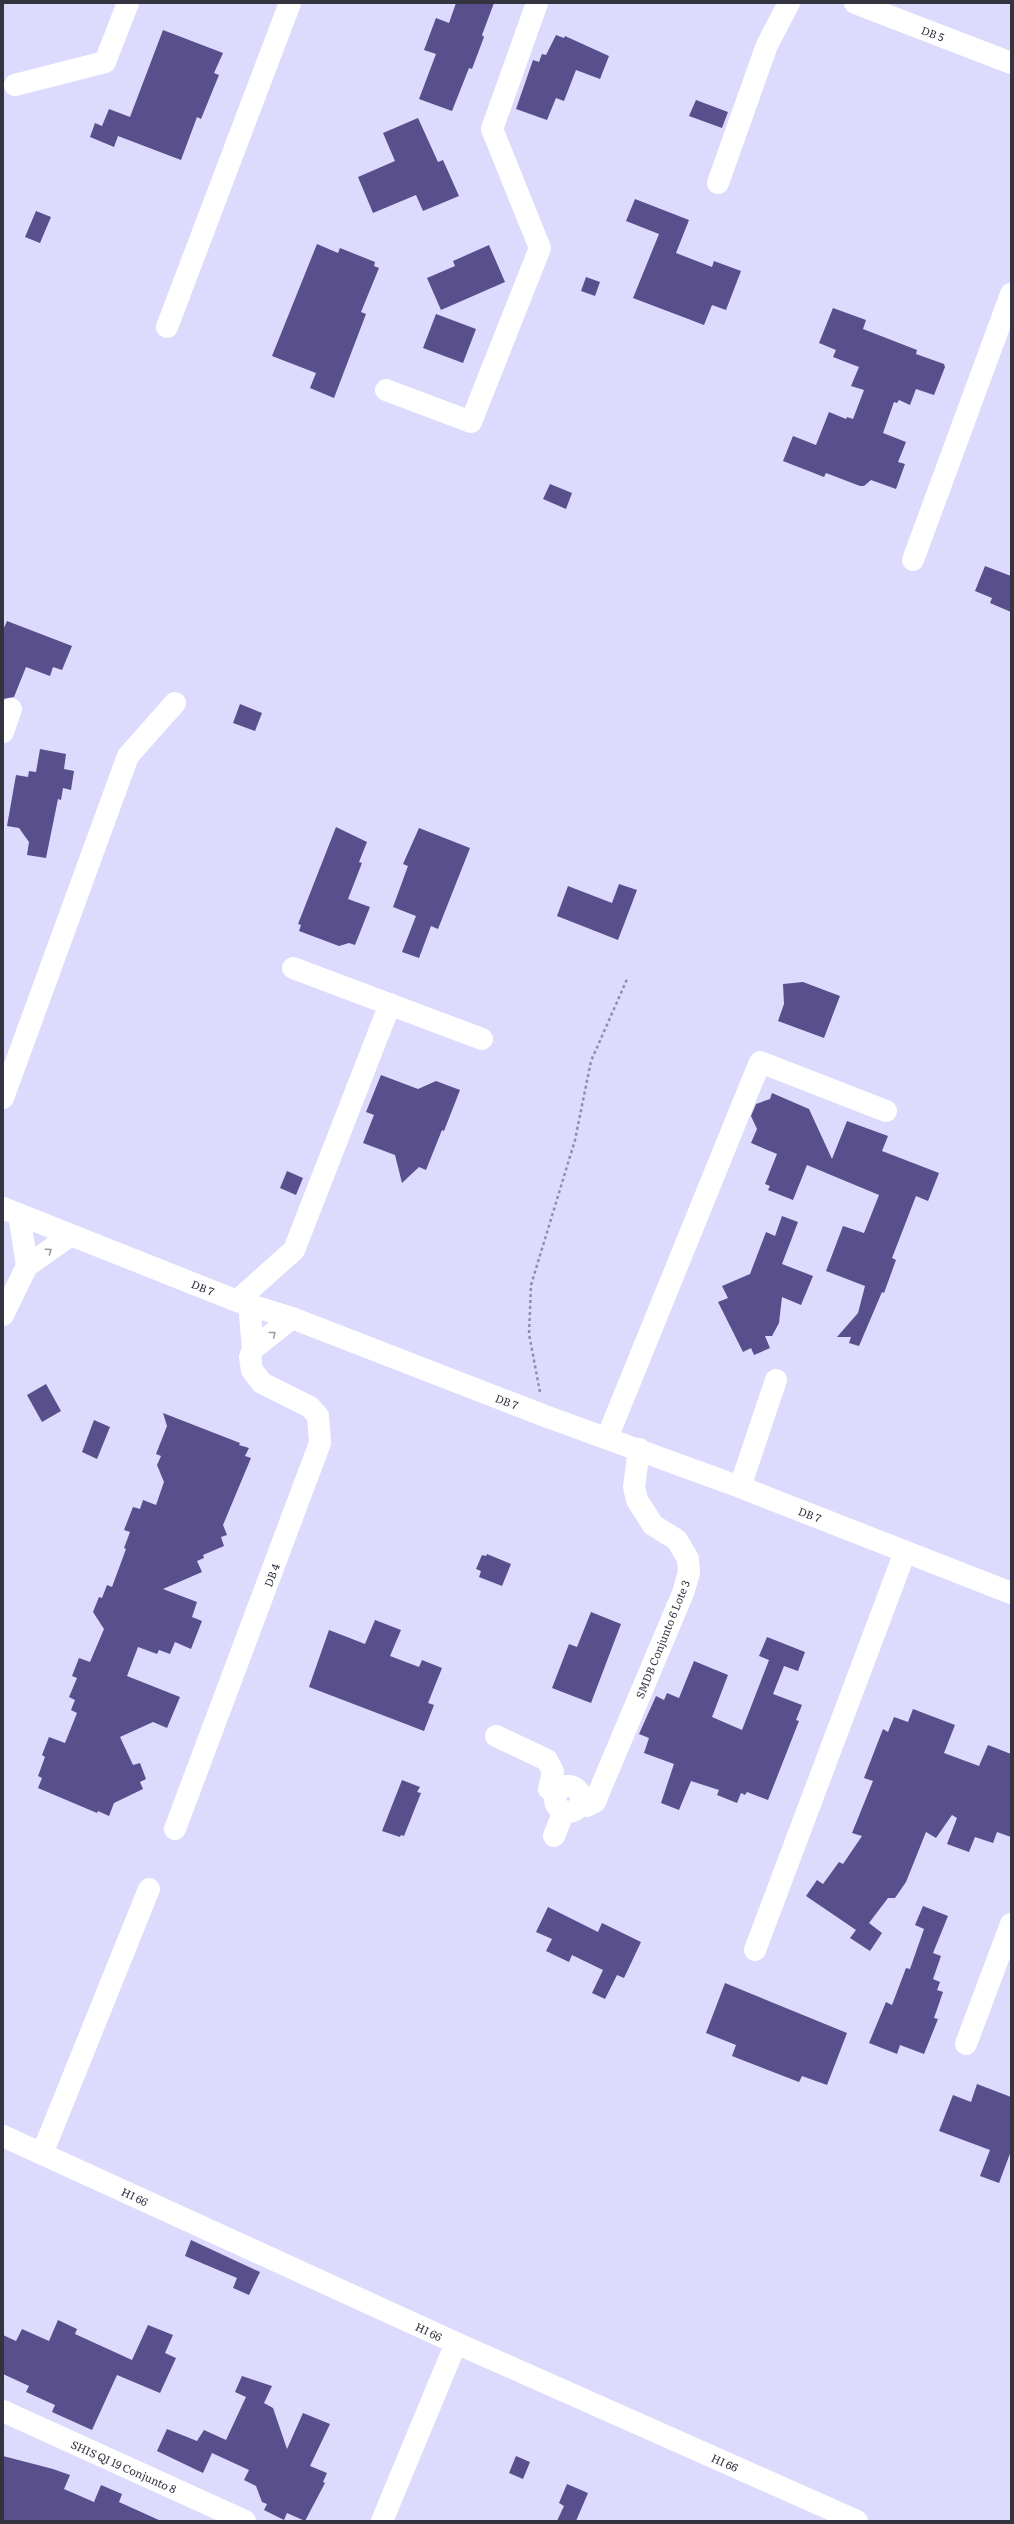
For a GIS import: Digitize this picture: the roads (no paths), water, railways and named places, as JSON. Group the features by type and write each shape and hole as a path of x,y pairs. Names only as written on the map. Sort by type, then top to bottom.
{"street":[{"path":"15,84 105,62 128,3"},
{"path":"167,327 290,3"},
{"path":"386,390 471,422 540,248 492,128 538,3"},
{"path":"718,183 768,45 789,3"},
{"name":"DB 5","path":"855,3 1011,63"},
{"path":"913,560 1011,294"},
{"path":"3,1098 128,756 175,703"},
{"path":"3,732 11,709"},
{"path":"293,968 482,1039"},
{"path":"243,1302 294,1250 390,1004"},
{"path":"607,1438 760,1062 886,1111"},
{"path":"11,1211 27,1266"},
{"name":"DB 7","path":"11,1211 243,1302 292,1318 545,1416 740,1487 1011,1593"},
{"path":"3,1315 27,1266 72,1236"},
{"name":"DB 4","path":"175,1829 320,1443 318,1416 310,1406 262,1383 252,1370 250,1357 253,1350 243,1302"},
{"path":"253,1350 292,1318"},
{"path":"740,1487 776,1380"},
{"name":"SMDB Conjunto 6 Lote 3","path":"567,1803 587,1806 594,1802 683,1593 689,1573 688,1560 677,1540 653,1525 637,1500 634,1487 639,1450"},
{"path":"754,1950 905,1552"},
{"path":"496,1736 548,1760 553,1772 549,1789 567,1803 554,1836"},
{"path":"42,2154 149,1889"},
{"path":"966,2044 1011,1924"},
{"name":"HI 66","path":"3,2136 456,2343 857,2521"},
{"path":"382,2521 456,2343"},
{"name":"SHIS QI 19 Conjunto 8","path":"3,2412 245,2521"}]}
